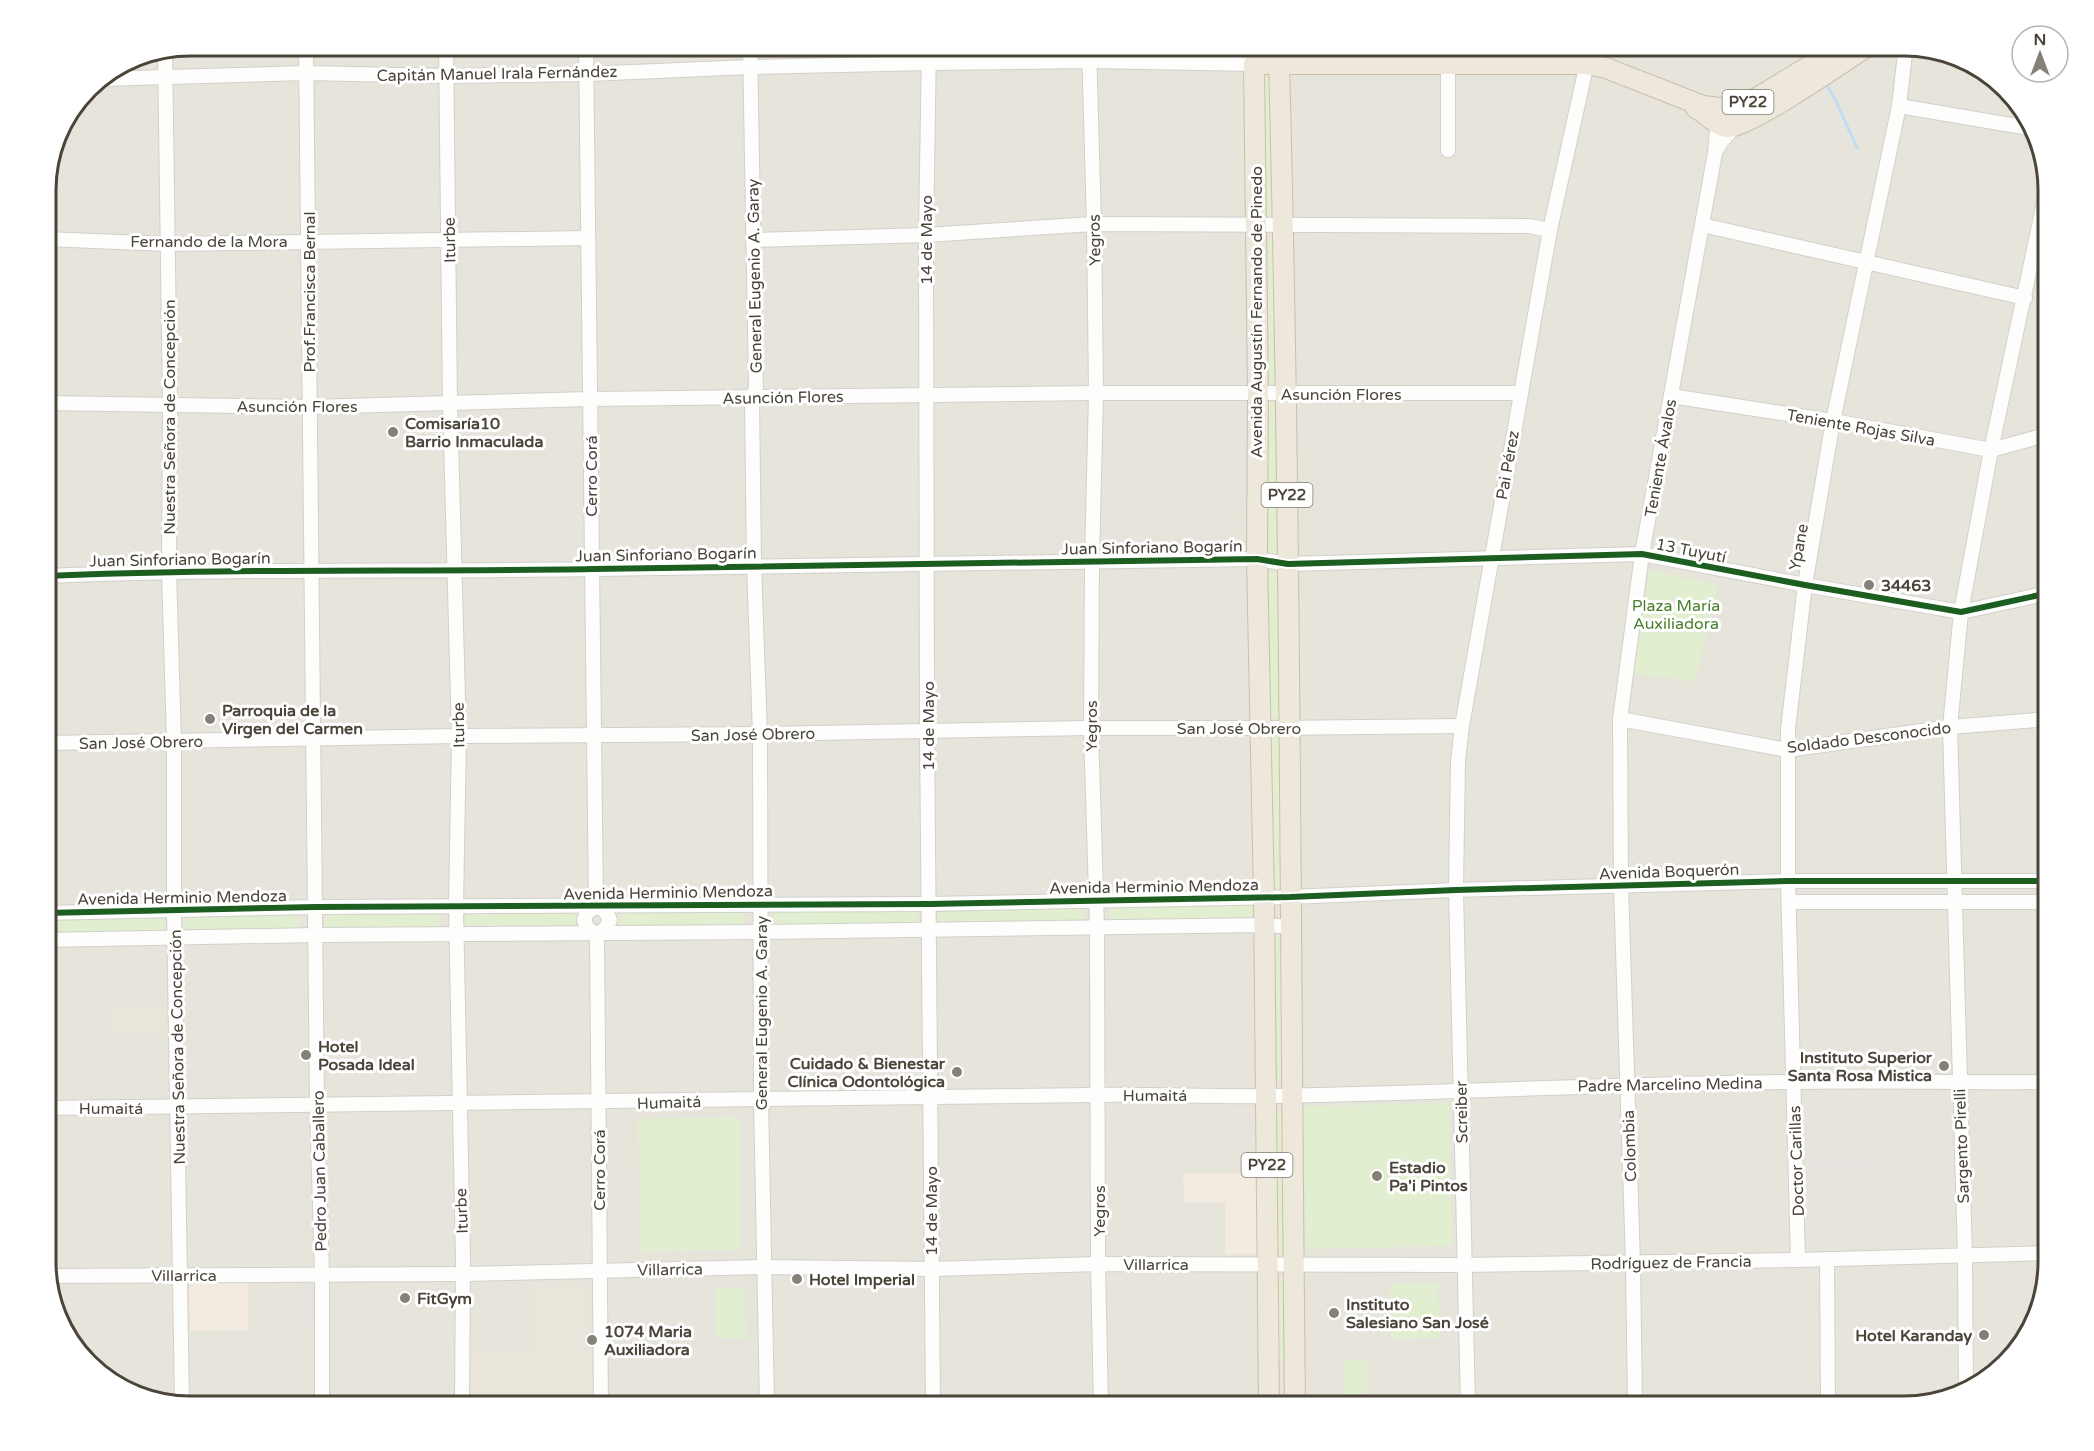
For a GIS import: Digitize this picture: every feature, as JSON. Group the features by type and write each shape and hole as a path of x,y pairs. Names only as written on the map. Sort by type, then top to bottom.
{"highway":[{"name":"Avenida Augustín Fernando de Pinedo","path":"1254,56 1258,394 1257,559 1264,897 1269,1396"},
{"name":"Avenida Augustín Fernando de Pinedo","path":"1279,56 1290,728 1295,1396"},
{"name":"PY22","path":"1310,56 1448,65 1563,56"},
{"name":"PY22","path":"1591,56 1606,68 1682,98 1727,120 1846,56"},
{"name":"PY22","path":"1818,69 1832,56"}],"street":[{"name":"Prof.Francisca Bernal","path":"306,56 316,935"},
{"name":"Iturbe","path":"446,56 450,403 459,736 456,908 462,1396"},
{"name":"Cerro Corá","path":"586,56 596,906"},
{"name":"General Eugenio A. Garay","path":"750,56 756,388 752,398 754,565 760,734 761,1100 767,1396"},
{"name":"14 de Mayo","path":"929,56 926,396 933,1396"},
{"name":"Yegros","path":"1089,56 1096,393 1091,728 1097,927 1101,1396"},
{"name":"Capitán Manuel Irala Fernández","path":"114,79 306,73 447,76 587,74 750,67 1089,61 1207,56"},
{"path":"1448,56 1448,150"},
{"name":"Pai Pérez","path":"1456,890 1458,761 1461,726 1550,230 1588,56"},
{"name":"Ypane","path":"1788,881 1788,729 1805,585 1833,421 1899,106 1905,56"},
{"name":"Nuestra Señora de Concepción","path":"165,58 169,244 174,911 182,1276 182,1395"},
{"path":"1899,106 2023,127"},
{"name":"Teniente Ávalos","path":"1621,886 1620,720 1642,554 1715,153 1727,120"},
{"path":"754,240 926,235 1094,224 1529,226 1550,230"},
{"path":"1702,225 2025,298"},
{"path":"1955,880 1950,727 1961,612 1991,450 2038,234"},
{"name":"Fernando de la Mora","path":"56,239 169,244 309,240 588,238"},
{"name":"Asunción Flores","path":"56,403 310,407 590,399 1096,393 1520,393"},
{"name":"Teniente Rojas Silva","path":"1671,396 1833,421 1991,450 2038,437"},
{"name":"13 Tuyutí","path":"1288,564 1642,554 1961,612 2038,595"},
{"name":"Juan Sinforiano Bogarín","path":"56,576 170,571 591,569 928,562 1257,559 1288,564"},
{"name":"Soldado Desconocido","path":"1620,720 1787,750 1950,727 2038,721"},
{"name":"San José Obrero","path":"56,743 1091,728 1461,726"},
{"name":"Sargento Pirelli","path":"1955,880 1965,1255 1966,1381"},
{"name":"Avenida Boquerón","path":"1290,897 1788,881 2038,881"},
{"name":"Doctor Carillas","path":"1788,881 1798,1260"},
{"name":"Colombia","path":"1621,886 1635,1396"},
{"name":"Screiber","path":"1456,890 1468,1396"},
{"name":"Avenida Herminio Mendoza","path":"56,913 316,907 930,904 1290,897"},
{"path":"1789,902 2038,902"},
{"name":"Cerro Corá","path":"596,906 586,913 584,920 588,929 597,934"},
{"name":"Cerro Corá","path":"596,906 605,910 610,920 606,928 597,934"},
{"path":"56,940 1263,925 1291,927"},
{"name":"Cerro Corá","path":"597,934 601,1396"},
{"name":"Pedro Juan Caballero","path":"316,935 322,1396"},
{"name":"Padre Marcelino Medina","path":"1292,1095 1793,1082 2038,1082"},
{"name":"Humaitá","path":"56,1108 598,1104 1099,1095 1292,1095"},
{"name":"Rodríguez de Francia","path":"1294,1264 1633,1263 2038,1253"},
{"path":"1827,1259 1828,1396"},
{"name":"Villarrica","path":"57,1276 462,1274 763,1267 931,1269 1098,1264 1294,1264"}],"shaded area":[{"path":"1904,56 1931,58 1964,69 1979,78 2005,101 2025,130 2034,155 2038,190 2038,1262 2034,1296 2025,1321 2016,1336 1993,1362 1964,1382 1931,1393 1904,1396 190,1396 163,1393 146,1388 115,1373 89,1350 73,1328 58,1288 56,1270 56,181 60,155 69,130 89,101 122,73 155,60 172,57"},
{"path":"110,1008 167,1008 167,1034 110,1034"},
{"path":"1238,1112 1252,1112 1252,1147 1239,1147"},
{"path":"1877,1156 1878,1172 1809,1173 1809,1157"},
{"path":"1183,1173 1260,1173 1260,1254 1225,1254 1225,1202 1184,1202"},
{"path":"194,1283 248,1283 248,1330 190,1331 189,1288"},
{"path":"530,1283 591,1283 592,1396 472,1396 472,1348 530,1348"},
{"path":"297,1286 315,1286 315,1327 298,1327"}],"green space":[{"path":"1259,73 1278,74 1280,224 1264,225"},
{"path":"1278,239 1280,387 1264,387 1262,240"},
{"path":"1280,403 1283,556 1268,556 1264,404"},
{"name":"Plaza María Auxiliadora","path":"1649,570 1718,585 1695,682 1633,673"},
{"path":"1281,571 1284,718 1269,718 1267,572"},
{"path":"1268,736 1281,736 1285,888 1271,888"},
{"path":"1250,904 1255,911 1250,919 1111,921 1108,915 1110,909 1116,907"},
{"path":"1079,908 1084,912 1082,921 940,923 937,918 942,910"},
{"path":"914,909 919,917 914,924 778,925 772,918 777,910"},
{"path":"575,912 580,917 580,923 575,928 469,928 464,921 466,915 472,913"},
{"path":"626,912 738,912 743,914 746,920 741,927 621,926 619,917"},
{"path":"332,913 433,913 441,921 436,929 329,929 324,921"},
{"path":"292,914 298,916 300,922 295,930 189,931 184,924 189,916"},
{"path":"157,917 163,919 166,925 161,933 56,934 56,919"},
{"path":"1281,938 1283,1082 1274,1082 1272,939"},
{"name":"Estadio Pa'i Pintos","path":"1449,1103 1452,1246 1306,1249 1303,1106"},
{"path":"1284,1110 1286,1254 1283,1255 1276,1254 1274,1111"},
{"path":"739,1117 741,1250 640,1251 638,1119"},
{"path":"1280,1276 1286,1278 1287,1358 1284,1360 1278,1358 1277,1278"},
{"path":"1438,1283 1440,1338 1391,1339 1390,1284"},
{"path":"745,1287 746,1338 717,1338 716,1288"},
{"path":"1343,1360 1367,1360 1367,1396 1344,1396"}],"waterway":[{"path":"1825,82 1857,148"}],"cycle path":[{"path":"56,576 182,572 525,570 1257,559 1288,564 1642,554 1961,612 2038,595"},
{"path":"56,913 316,907 930,904 1290,897 1788,881 2038,881"}],"place":[{"name":"Comisaría10 Barrio Inmaculada","path":"393,432"},
{"name":"34463","path":"1869,585"},
{"name":"Parroquia de la Virgen del Carmen","path":"210,719"},
{"name":"Hotel Posada Ideal","path":"306,1055"},
{"name":"Instituto Superior Santa Rosa Mistica","path":"1944,1066"},
{"name":"Cuidado & Bienestar Clínica Odontológica","path":"957,1072"},
{"name":"Estadio Pa'i Pintos","path":"1377,1176"},
{"name":"Hotel Imperial","path":"797,1279"},
{"name":"FitGym","path":"405,1298"},
{"name":"Instituto Salesiano San José","path":"1334,1313"},
{"name":"Hotel Karanday","path":"1984,1335"},
{"name":"1074 Maria Auxiliadora","path":"592,1340"}]}
